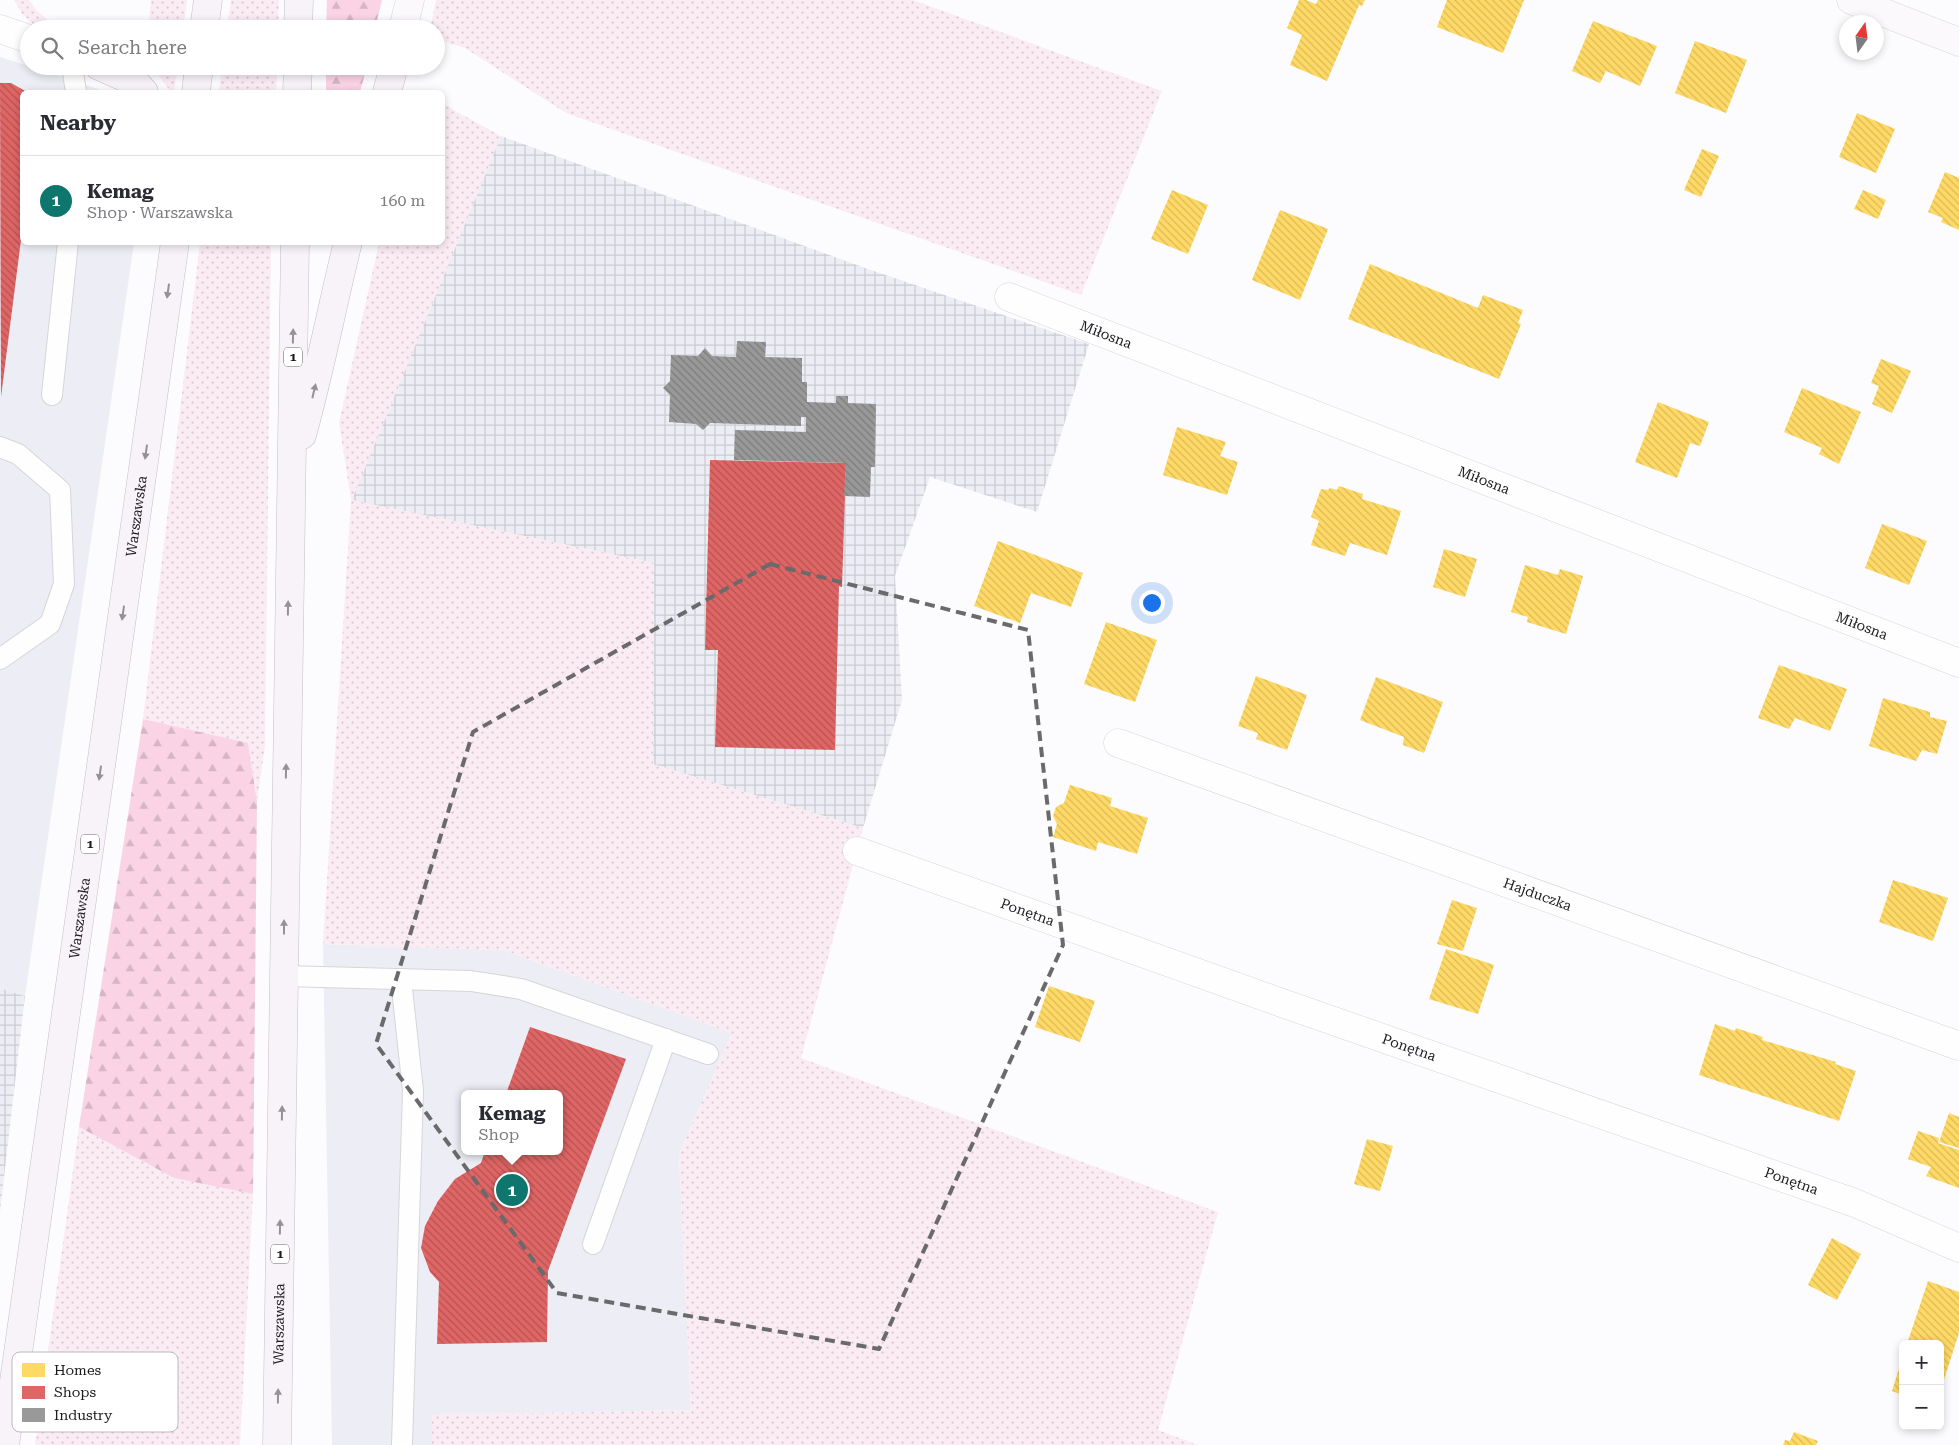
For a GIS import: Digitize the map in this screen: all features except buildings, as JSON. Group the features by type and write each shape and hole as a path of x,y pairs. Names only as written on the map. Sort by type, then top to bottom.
{"main road":[{"path":"205,20 208,0"},
{"path":"298,20 299,0"},
{"path":"119,75 135,82 142,90"},
{"path":"196,90 198,75"},
{"path":"297,90 298,75"},
{"path":"388,90 392,75"},
{"name":"Warszawska","path":"18,1352 175,245"},
{"name":"Warszawska","path":"277,1445 286,714 295,245"},
{"path":"291,472 313,394 347,245"},
{"name":"Warszawska","path":"5,1445 12,1395"}],"street":[{"path":"405,20 410,0"},
{"path":"1851,0 1959,42"},
{"path":"0,28 20,36"},
{"name":"Miłosna","path":"1009,297 1959,663"},
{"name":"Hajduczka","path":"1118,743 1959,1046"},
{"name":"Ponętna","path":"857,851 1282,1004 1855,1203 1959,1248"}],"lane":[{"path":"73,75 76,90"},
{"path":"52,395 68,245"},
{"path":"0,447 18,454 60,490 64,584 50,624 0,659"},
{"path":"284,976 471,980 521,989 708,1054"},
{"path":"400,979 413,1091 402,1445"},
{"path":"593,1244 666,1039"}],"highlighted area":[{"path":"770,564 1028,630 1063,945 879,1349 557,1293 376,1044 473,732"}],"shaded area":[{"path":"14,0 29,0 37,11 48,20 29,20 22,14"},
{"path":"151,0 187,0 184,20 149,20"},
{"path":"231,0 279,0 278,20 228,20"},
{"path":"436,0 913,0 1162,91 1081,295 566,113 465,48 445,42 445,20 432,20"},
{"path":"0,57 20,63 20,75 56,75 100,90 20,90 20,245 134,245 25,996 0,988"},
{"path":"158,75 177,75 174,90 170,90"},
{"path":"221,75 277,75 276,90 219,90"},
{"path":"445,105 501,136 352,500 654,563 653,764 863,828 801,1058 1218,1212 1158,1430 1198,1445 432,1445 432,1415 691,1410 679,1154 732,1033 503,950 323,944 351,500 339,423 379,245 445,245"},
{"path":"501,136 868,269 1089,344 1037,512 930,477 895,576 902,700 863,828 652,764 654,563 351,500"},
{"path":"200,245 271,245 265,746 257,802 248,743 143,719"},
{"path":"323,944 503,950 732,1033 679,1154 691,1410 433,1415 432,1445 332,1445"},
{"path":"0,988 25,996 0,1212"},
{"path":"79,1127 174,1178 253,1194 240,1445 35,1445 37,1432 178,1432 178,1352 48,1352"}],"green space":[{"path":"327,0 382,0 377,20 326,20"},
{"path":"326,75 365,75 361,90 326,90"},
{"path":"143,719 248,743 257,802 253,1194 174,1178 79,1127"}],"place":[{"name":"Kemag","path":"512,1190"}]}
